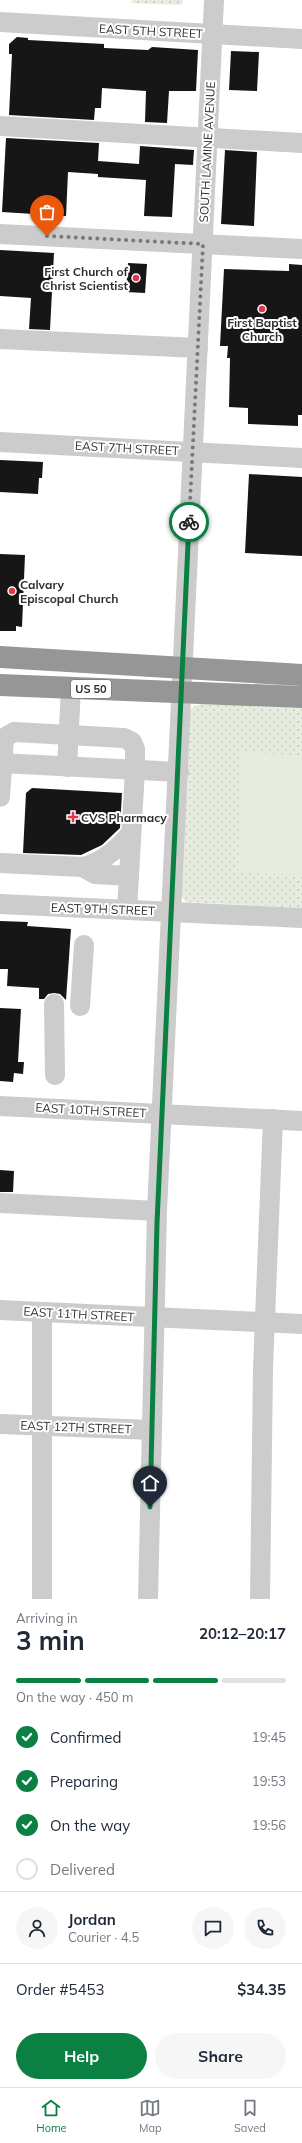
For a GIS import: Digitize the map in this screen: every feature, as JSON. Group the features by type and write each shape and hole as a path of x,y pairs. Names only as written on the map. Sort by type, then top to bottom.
{"highway":[{"name":"US 50","path":"0,657 302,675"},
{"name":"US 50","path":"0,685 302,697"}],"street":[{"name":"SOUTH LAMINE AVENUE","path":"148,1599 157,1211 183,692 182,667 214,0"},
{"name":"EAST 5TH STREET","path":"0,22 302,39"},
{"path":"0,126 302,143"},
{"path":"0,234 302,249"},
{"path":"0,339 198,348"},
{"name":"EAST 7TH STREET","path":"0,442 302,458"},
{"path":"67,767 71,688"},
{"path":"0,797 1,763 4,738 8,734 14,732 124,738 132,742 135,749 135,770 127,910"},
{"path":"1,763 179,772"},
{"path":"0,863 83,867 95,864 123,842 131,833"},
{"path":"83,867 95,874 129,876"},
{"name":"EAST 9TH STREET","path":"0,904 302,918"},
{"path":"80,1006 84,945"},
{"path":"54,1004 55,1075"},
{"name":"EAST 10TH STREET","path":"0,1106 302,1121"},
{"path":"260,1599 265,1323 273,1120"},
{"path":"0,1203 157,1211"},
{"name":"EAST 11TH STREET","path":"0,1310 302,1324"},
{"path":"42,1312 42,1599"},
{"name":"EAST 12TH STREET","path":"0,1424 152,1430"}],"shaded area":[{"path":"133,0 182,0 183,3 180,5 131,3"},
{"path":"205,703 302,708 302,908 186,902 180,895 188,713 194,706"},
{"path":"241,753 302,755 302,875 238,873"}],"building":[{"path":"17,37 28,38 28,40 104,44 104,48 148,50 152,47 198,50 196,91 169,91 167,123 145,122 146,91 102,88 101,108 95,108 94,120 9,115 12,54 9,54 9,44"},
{"path":"231,51 259,52 257,91 229,90"},
{"path":"6,138 99,143 98,161 139,164 140,146 194,150 193,165 175,164 172,217 144,216 146,180 98,177 98,174 68,172 66,216 2,212"},
{"path":"225,150 257,152 254,226 221,224"},
{"path":"0,250 54,253 50,330 29,329 31,298 0,296"},
{"name":"First Church of Christ Scientist","path":"128,263 147,264 145,293 126,292"},
{"name":"First Baptist Church","path":"289,264 302,265 302,415 298,415 298,426 248,424 248,408 229,407 230,358 227,358 228,346 220,346 224,269 289,271"},
{"path":"0,460 43,462 42,478 39,478 38,494 0,492"},
{"path":"249,474 302,477 302,556 245,553"},
{"name":"Calvary Episcopal Church","path":"0,554 25,555 22,627 16,626 16,631 0,631"},
{"name":"CVS Pharmacy","path":"32,788 122,793 120,828 102,845 81,855 23,853 26,793"},
{"path":"0,921 28,922 27,926 71,929 66,1000 60,994 54,993 48,994 44,999 39,999 39,988 7,986 8,969 0,969"},
{"path":"0,1008 21,1009 18,1062 24,1062 23,1074 14,1073 13,1082 0,1081"},
{"path":"0,1170 14,1171 13,1192 0,1192"}],"way so far":[{"path":"47,236 203,244 189,522"}],"place":[{"name":"First Church of Christ Scientist","path":"136,278"},
{"name":"First Baptist Church","path":"262,309"},
{"name":"Calvary Episcopal Church","path":"12,591"},
{"name":"CVS Pharmacy","path":"73,817"}],"route":[{"path":"150,1507 156,1248 183,692 182,667 189,522"}]}
